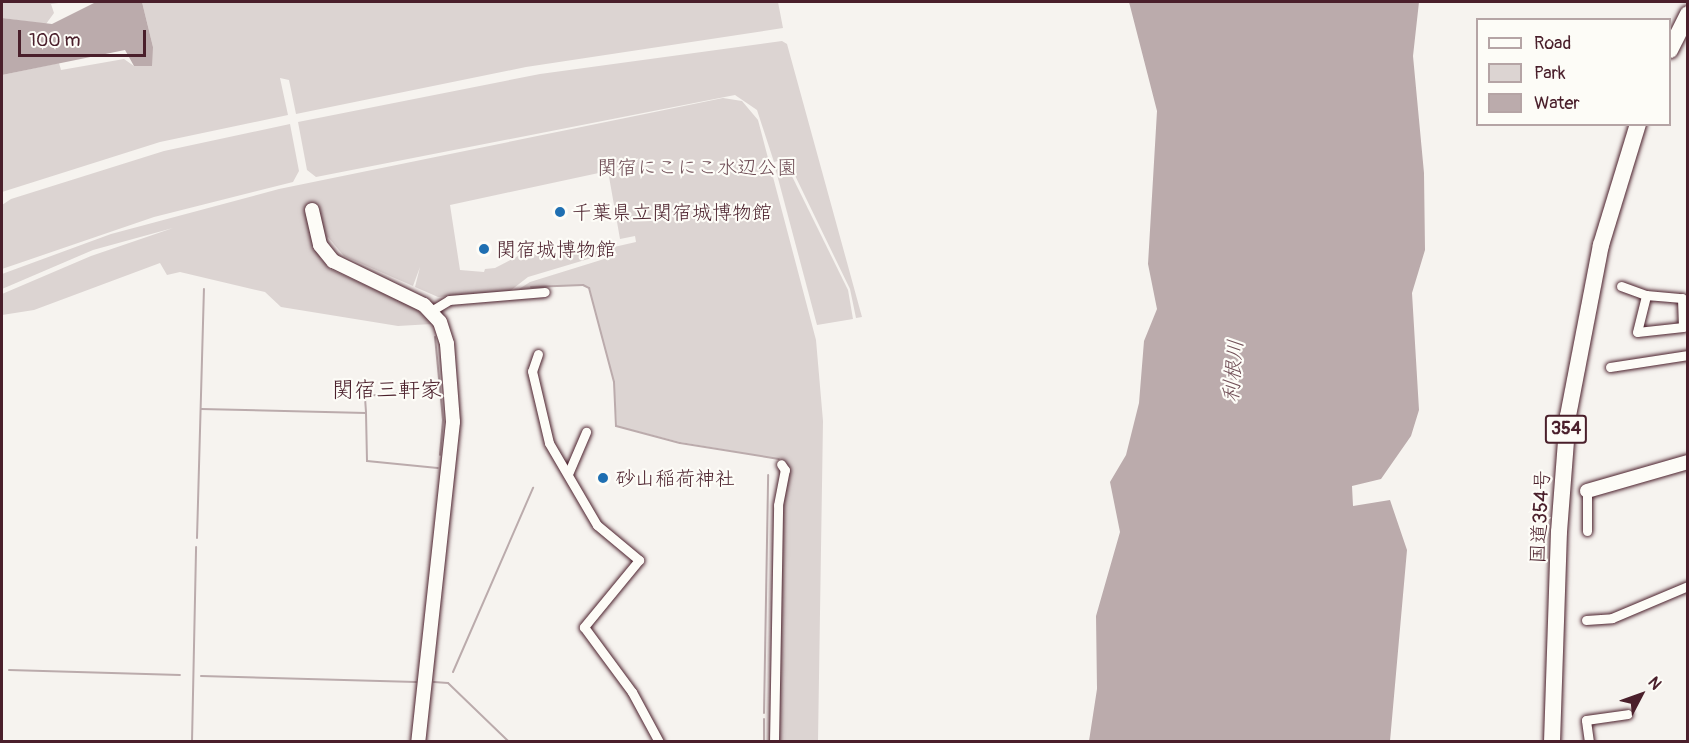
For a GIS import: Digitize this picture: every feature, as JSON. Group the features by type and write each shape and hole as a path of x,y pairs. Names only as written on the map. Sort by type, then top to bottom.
{"highway":[{"path":"1671,48 1688,14"},
{"name":"国道354号","path":"1552,741 1560,522 1568,416 1601,245 1637,126"}],"street":[{"path":"312,210 320,245 333,261 432,311 440,322 447,344 453,422 418,741"},
{"path":"1621,286 1646,295 1682,298 1683,327 1637,332 1646,295"},
{"path":"432,311 449,300 545,292"},
{"path":"538,354 532,371 540,413 549,443 597,525 639,560 584,627 632,692 659,741"},
{"path":"1610,367 1688,355"},
{"path":"568,474 586,432"},
{"path":"1587,531 1587,491 1688,462"},
{"path":"774,741 778,505 785,470 781,464"},
{"path":"1586,620 1612,618 1688,586"},
{"path":"1589,741 1586,720 1628,714"}],"green space":[{"path":"2,2 66,2 51,4 54,13 46,24 2,18"},
{"path":"142,2 778,2 783,28 526,67 296,114 289,80 280,78 288,115 160,142 2,192 2,75 59,63 61,70 124,59 134,66 153,47"},
{"path":"782,41 787,44 862,317 856,318 850,289 787,159 774,162 757,110 735,95 316,177 307,170 298,122 540,74"},
{"name":"関宿にこにこ水辺公園","path":"723,98 742,101 758,120 816,340 823,421 818,741 777,741 780,507 788,473 780,459 680,442 617,426 614,381 589,288 583,285 519,289 530,282 617,255 615,251 528,277 510,291 438,297 415,287 420,267 413,286 344,256 328,237 320,258 330,269 415,308 432,324 398,326 281,307 265,292 180,272 167,275 160,263 34,310 2,315 2,294 91,256 173,228 93,250 2,289 2,274 111,234 279,189","holes":["608,171 620,239 635,236 636,242 592,252 520,255 495,268 485,269 484,272 460,270 450,205"]},
{"path":"290,124 299,171 293,182 154,217 2,269 2,205 11,199 164,151"},
{"path":"786,164 848,290 853,319 817,325 775,167"}],"water":[{"path":"96,2 142,2 153,47 152,66 134,66 125,50 2,75 2,18 52,24"},
{"name":"利根川","path":"1129,2 1419,2 1413,56 1424,173 1425,250 1412,293 1419,410 1411,436 1381,479 1352,486 1353,506 1390,500 1407,550 1390,741 1089,741 1097,689 1096,616 1120,532 1110,482 1126,455 1139,403 1144,341 1157,309 1148,264 1157,111"}],"waterway":[{"path":"531,287 583,285 589,288 614,382 616,426 680,443 779,459"},
{"path":"197,538 204,289"},
{"path":"435,337 443,420 440,455"},
{"path":"366,412 365,396 412,392"},
{"path":"201,409 366,413 367,461 438,468"},
{"path":"764,713 768,475"},
{"path":"453,672 533,488"},
{"path":"192,742 196,547"},
{"path":"9,670 180,675"},
{"path":"201,676 416,682"},
{"path":"434,682 448,683 509,742"},
{"path":"764,719 764,742"}],"place":[{"name":"千葉県立関宿城博物館","path":"560,212"},
{"name":"関宿城博物館","path":"484,249"},
{"name":"砂山稲荷神社","path":"603,478"}],"district":[{"name":"関宿三軒家","path":"387,391"}]}
